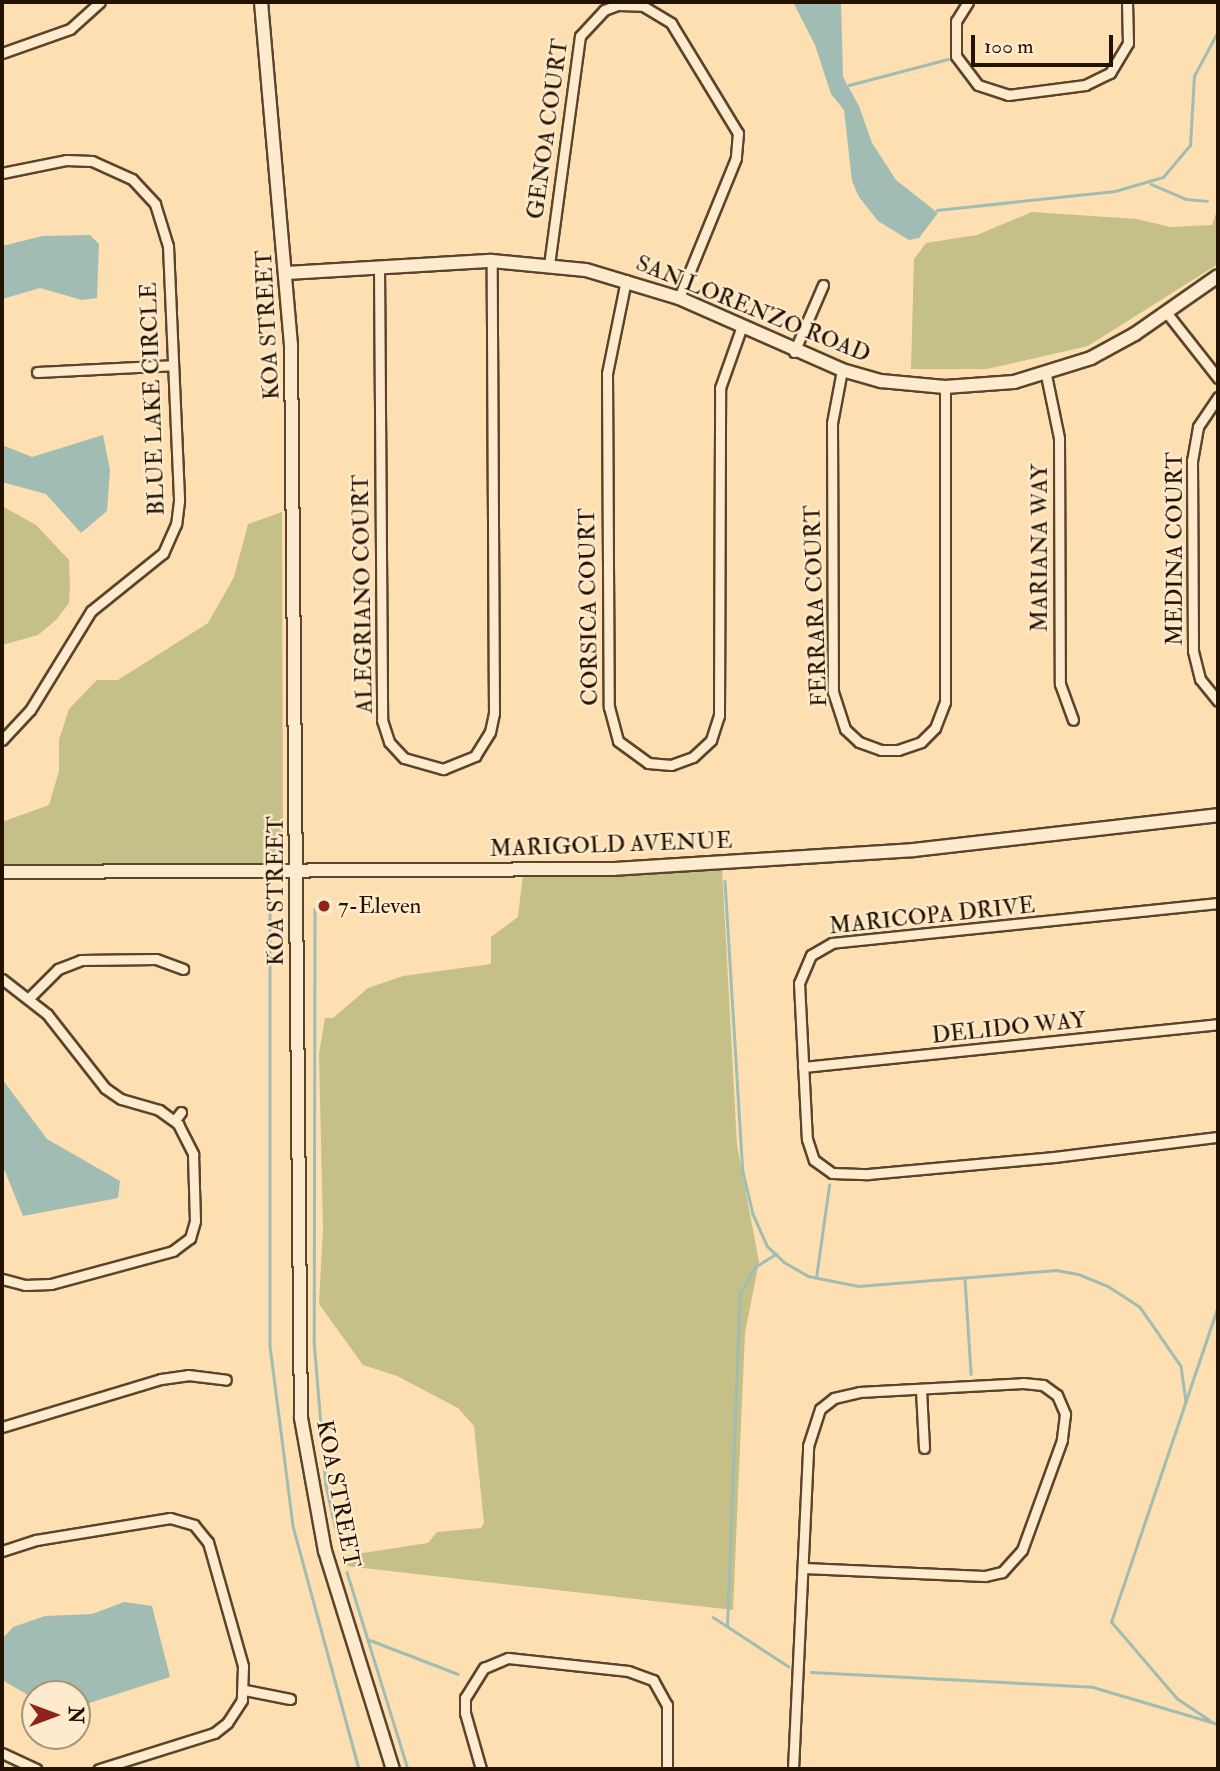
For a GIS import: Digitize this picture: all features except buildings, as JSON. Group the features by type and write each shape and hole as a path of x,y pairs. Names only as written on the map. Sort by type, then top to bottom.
{"main road":[{"name":"KOA STREET","path":"261,2 287,273 292,398 301,1418 325,1551 393,1769"},
{"name":"SAN LORENZO ROAD","path":"287,273 492,261 548,265 626,280 679,298 794,352 842,370 881,381 945,387 1046,375 1115,346 1218,276"},
{"name":"MARIGOLD AVENUE","path":"2,872 613,869 770,861 972,845 1218,816"}],"street":[{"path":"2,53 64,32 100,2"},
{"path":"968,2 956,21 956,56 978,85 1008,95 1085,85 1110,73 1128,44 1127,2"},
{"name":"GENOA COURT","path":"548,265 580,36 604,10 618,5 643,6 671,23 738,133 736,158 679,298"},
{"name":"BLUE LAKE CIRCLE","path":"2,173 66,160 92,161 122,172 149,195 166,236 179,501 173,536 152,566 91,611 30,710 2,740"},
{"name":"ALEGRIANO COURT","path":"379,266 383,720 389,742 404,758 443,769 475,756 493,721 492,261"},
{"name":"CORSICA COURT","path":"626,280 607,373 609,707 618,741 648,763 671,765 693,757 706,747 718,723 720,388 742,326"},
{"path":"794,352 823,285"},
{"path":"1167,312 1218,378"},
{"path":"37,372 173,365"},
{"name":"FERRARA COURT","path":"842,370 832,423 835,704 852,737 881,750 907,748 926,738 940,719 945,702 945,387"},
{"name":"MARIANA WAY","path":"1046,375 1059,438 1060,684 1073,720"},
{"name":"MEDINA COURT","path":"1218,397 1195,438 1192,487 1194,661 1203,686 1218,701"},
{"name":"MARICOPA DRIVE","path":"1218,903 824,946 806,961 800,976 808,1147 818,1164 838,1174 1054,1157 1218,1137"},
{"path":"30,997 49,975 81,960 156,959 183,969"},
{"path":"2,979 30,997 105,1088 175,1120 189,1142 195,1168 195,1221 185,1244 51,1284 2,1279"},
{"name":"DELIDO WAY","path":"803,1067 1218,1024"},
{"path":"175,1120 181,1112"},
{"path":"2,1427 161,1379 188,1375 226,1380"},
{"path":"793,1769 808,1446 814,1416 827,1402 843,1395 1035,1383 1051,1390 1061,1400 1066,1421 1062,1440 1016,1560 1002,1572 985,1576 803,1568"},
{"path":"921,1390 924,1448"},
{"path":"2,1551 161,1518 194,1525 210,1549 243,1666 244,1690 232,1717 214,1732 99,1769"},
{"path":"481,1769 465,1713 465,1698 484,1668 508,1658 628,1671 653,1680 667,1705 667,1769"},
{"path":"244,1690 289,1699"},
{"path":"2,1753 36,1769"}],"shaded area":[{"path":"793,2 841,2 843,77 859,106 872,143 896,180 938,213 919,238 909,240 878,221 859,197 852,181 844,110 831,94 815,45"},
{"path":"1218,207 1218,264 1088,346 987,369 911,369 914,259 926,243 977,235 1032,212 1137,219 1170,227 1212,225"},
{"path":"90,235 99,244 97,298 82,300 40,288 2,299 2,246 43,236"},
{"path":"103,435 110,470 107,511 81,533 46,494 2,482 2,445 32,457"},
{"path":"2,506 36,525 69,560 70,587 69,603 56,620 38,635 2,645"},
{"path":"282,512 283,866 2,867 2,822 49,805 59,771 59,740 69,709 97,680 118,680 208,623 234,577 248,524"},
{"path":"722,868 737,1145 759,1262 745,1333 733,1610 346,1566 343,1556 428,1543 437,1532 481,1528 484,1523 474,1426 458,1408 397,1376 363,1365 319,1304 323,1228 319,1054 325,1018 333,1018 368,988 403,976 491,964 491,937 518,917 523,874"},
{"path":"2,1079 47,1139 120,1181 118,1198 23,1216 2,1164"},
{"path":"124,1602 152,1606 170,1677 91,1702 91,1680 21,1680 21,1691 2,1680 2,1639 13,1627 45,1616 92,1614"}],"waterway":[{"path":"937,210 1115,191 1163,177 1190,145 1194,76 1218,31"},
{"path":"849,85 948,59"},
{"path":"1151,184 1186,199 1207,201"},
{"path":"725,881 743,1172 753,1214 767,1246 784,1262 808,1276 858,1286 1056,1270 1078,1274 1108,1286 1140,1307 1181,1366 1186,1402"},
{"path":"270,902 270,1346 293,1526 359,1769"},
{"path":"315,909 314,1340 326,1485 335,1526"},
{"path":"816,1278 829,1185"},
{"path":"727,1626 740,1294 755,1267 776,1254"},
{"path":"965,1280 971,1374"},
{"path":"1210,1721 1177,1699 1111,1622 1218,1305"},
{"path":"347,1572 408,1769"},
{"path":"713,1617 788,1666"},
{"path":"370,1640 458,1674"},
{"path":"811,1672 1093,1687 1218,1724"}],"place":[{"name":"7-Eleven","path":"324,906"}]}
